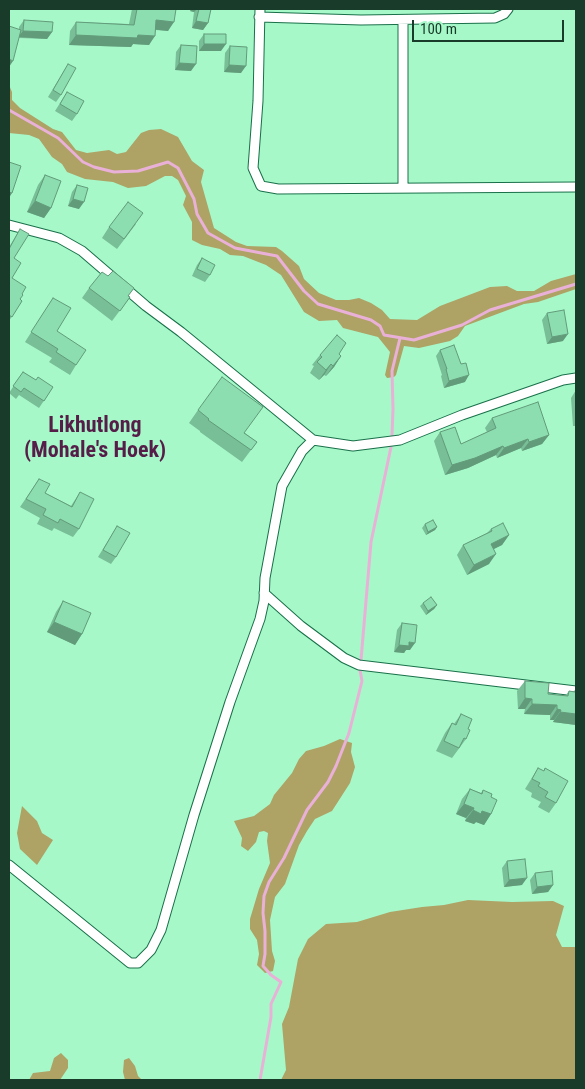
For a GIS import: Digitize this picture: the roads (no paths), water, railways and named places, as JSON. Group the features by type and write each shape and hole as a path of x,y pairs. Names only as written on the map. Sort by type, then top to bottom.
{"street":[{"path":"508,9 504,14 496,18 403,20 361,20 260,13 258,101 253,168 261,186 278,189 576,186"},
{"path":"403,20 403,188"},
{"path":"9,225 59,238 82,251 146,306 181,332 313,440 353,446 400,440 462,415 563,380 576,378"},
{"path":"9,865 130,963 138,963 151,950 161,930 224,720 260,620 264,602 266,568 282,486 302,450 313,440"},
{"path":"264,593 301,626 344,658 359,665 576,691"}],"waterway":[{"path":"9,110 58,138 83,162 94,167 114,172 138,171 168,162 178,168 194,199 197,214 208,233 235,248 277,256 304,291 318,304 371,320 380,326 384,335 414,340 462,325 490,310 576,284"},
{"path":"392,435 392,371 400,338"},
{"path":"361,660 371,542 391,447"},
{"path":"260,1080 271,1017 271,1004 281,982 263,966 265,954 264,896 269,882 284,858 307,810 328,782 336,766 349,733 362,681 360,670"}],"district":[{"name":"Likhutlong (Mohale's Hoek)","path":"95,438"}]}
